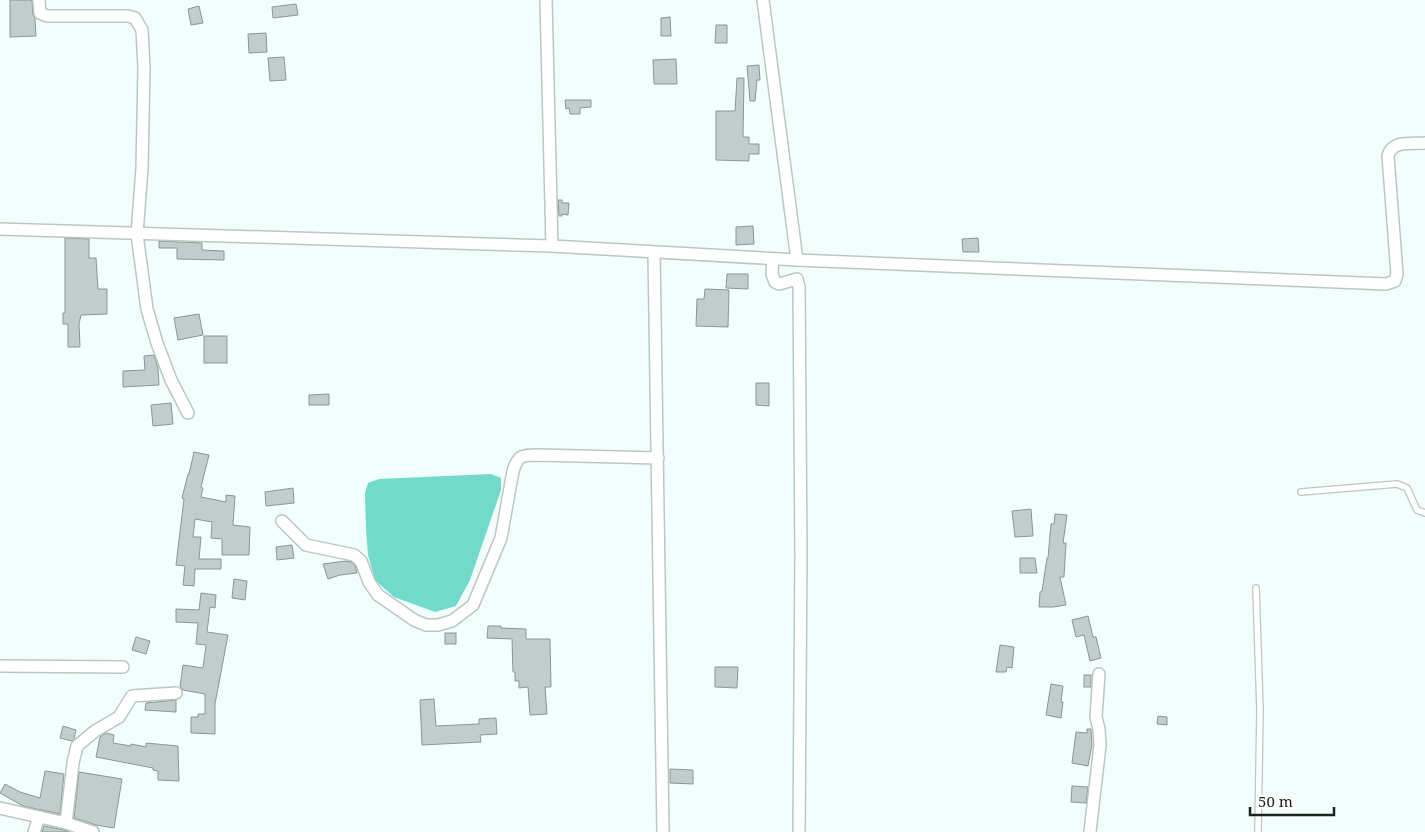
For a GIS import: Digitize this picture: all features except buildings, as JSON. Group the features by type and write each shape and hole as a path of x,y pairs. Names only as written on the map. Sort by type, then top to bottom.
{"street":[{"path":"39,0 40,13 47,16 128,16 135,18 142,30 144,68 142,159 137,234 147,309 171,380 188,413"},
{"path":"546,0 552,246"},
{"path":"763,0 797,260"},
{"path":"0,229 552,246 774,259 1391,284 1395,281 1397,274 1389,150 1393,146 1400,144 1425,143"},
{"path":"654,253 663,832"},
{"path":"774,259 772,274 775,282 779,284 796,279 799,286 802,553 799,832"},
{"path":"282,521 306,545 354,555 361,562 369,582 378,595 414,620 426,625 438,625 452,621 473,605 501,538 513,471 516,461 520,457 538,454 658,458"},
{"path":"0,666 123,667"},
{"path":"1090,832 1100,745 1096,717 1100,674"},
{"path":"66,823 73,763 77,746 95,731 119,717 132,696 176,693"},
{"path":"0,808 66,823 93,832"},
{"path":"34,832 39,817"}],"lane":[{"path":"1301,492 1397,484 1407,488 1417,510 1425,513"},
{"path":"1256,588 1260,710 1258,832"}],"shaded area":[{"path":"491,474 501,478 501,490 470,580 456,606 435,612 394,597 375,580 368,555 366,529 365,493 368,483 379,479"}]}
